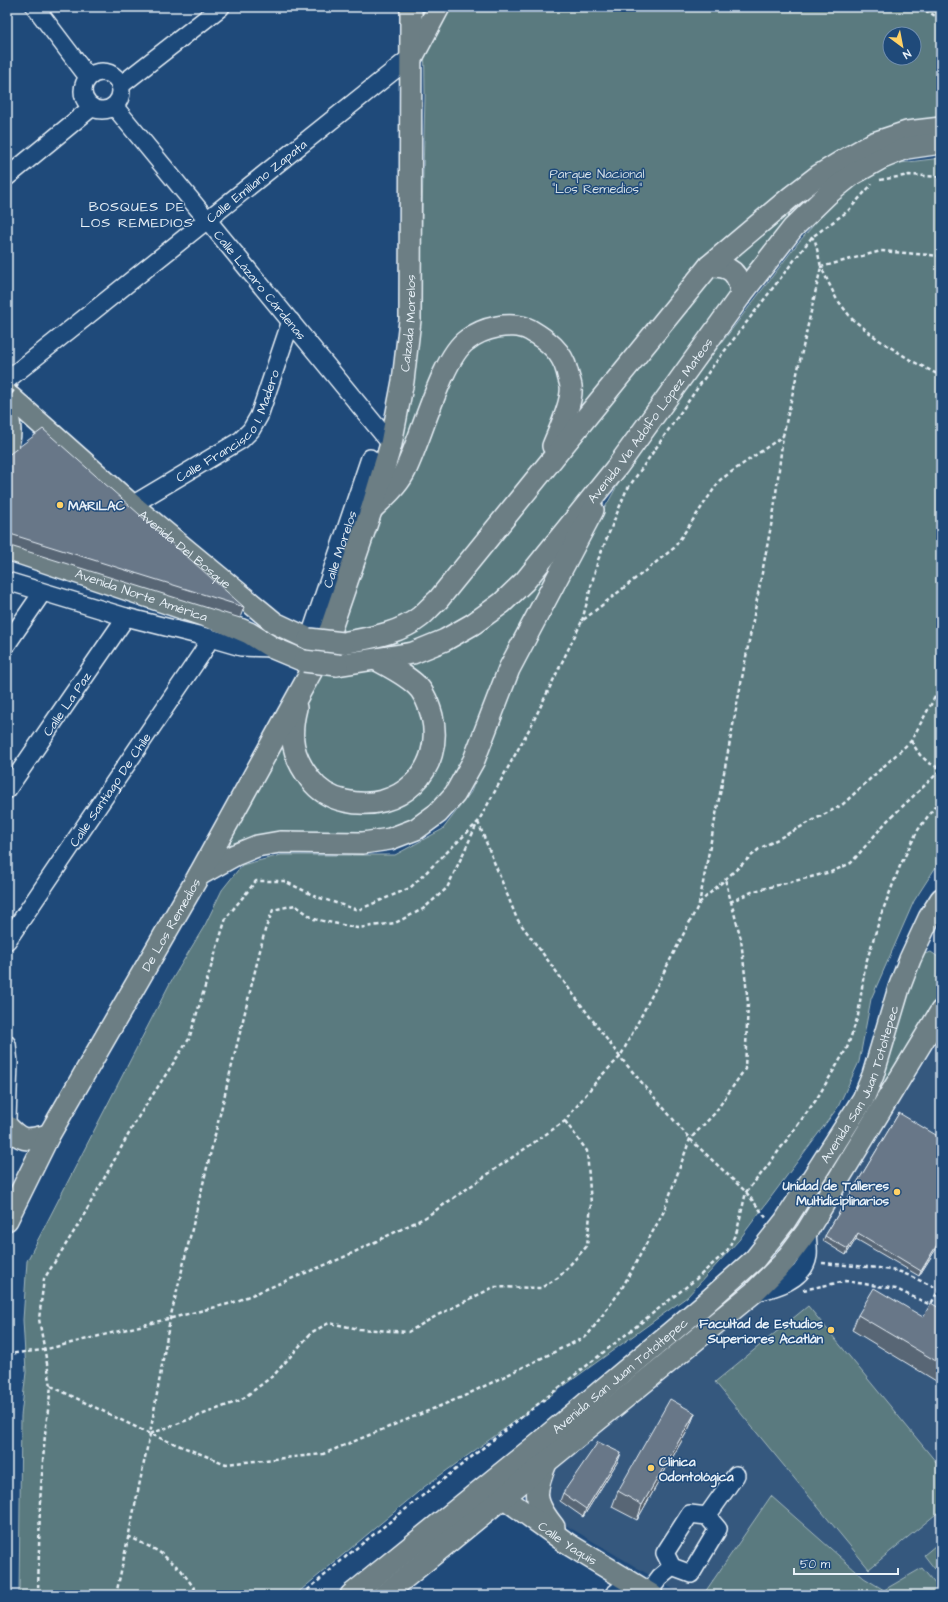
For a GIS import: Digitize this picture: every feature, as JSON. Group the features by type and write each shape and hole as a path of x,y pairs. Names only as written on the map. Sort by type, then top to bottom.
{"main road":[{"name":"Calzada Morelos","path":"337,635 391,444 403,381 410,320 411,7"},
{"path":"412,56 439,7"},
{"path":"337,635 370,638 396,630 419,618 438,600 709,266 792,196 818,176 874,143 908,132 941,128"},
{"name":"Avenida Via Adolfo López Mateos","path":"336,666 413,654 445,640 473,624 502,603 525,581 617,466 741,294 793,228 828,194 853,174 880,159 907,148 941,144"},
{"path":"709,266 722,266 733,272 740,282 741,294"},
{"path":"372,508 391,490 403,475 413,455 441,380 452,358 466,340 484,330 506,325 527,328 548,341 564,360 571,387 565,418 544,468"},
{"name":"Avenida Del Bosque","path":"11,386 132,505 276,623 309,639 337,635"},
{"path":"7,416 10,441 7,446"},
{"path":"199,875 235,855 257,846 280,842 363,843 390,839 416,829 438,813 455,794 474,760 509,669 617,466"},
{"name":"Avenida Norte América","path":"7,549 226,623 249,633 273,648 304,661 336,666"},
{"name":"De Los Remedios","path":"7,1220 14,1194 199,875 311,672 337,635"},
{"path":"300,692 293,720 293,744 300,767 315,786 335,799 359,804 383,802 405,792 422,774 432,753 435,729 430,705 417,685 398,670 376,660"},
{"name":"Avenida San Juan Totoltepec","path":"351,1595 534,1448 701,1307 755,1259 786,1221 863,1099 873,1075 898,988 910,959 932,934 941,899"},
{"name":"Avenida San Juan Totoltepec","path":"384,1595 754,1293 783,1262 807,1231 941,1011"},
{"path":"7,1126 16,1136 25,1139 34,1139 49,1135"},
{"path":"546,1462 537,1486 538,1503 543,1514 568,1544"},
{"name":"Calle Yaquis","path":"487,1485 568,1544 650,1594"}],"street":[{"path":"35,7 88,77"},
{"path":"121,85 221,7"},
{"name":"Calle Emiliano Zapata","path":"11,386 207,220 412,56"},
{"path":"98,72 110,73 117,78 121,85 119,100 114,106 107,110 100,111 91,108 85,102 82,93 83,85 88,77 98,72"},
{"name":"Calle Lázaro Cárdenas","path":"114,106 391,444"},
{"path":"7,176 91,108"},
{"name":"Calle Francisco I. Madero","path":"132,505 241,440 251,430 259,416 291,321"},
{"name":"Calle Morelos","path":"309,639 370,458"},
{"name":"Avenida Norte América","path":"7,581 42,593 126,617 241,647 273,648"},
{"path":"7,644 42,593"},
{"name":"Calle La Paz","path":"7,790 126,617"},
{"name":"Calle Santiago De Chile","path":"7,940 197,660 210,638"},
{"path":"7,1044 9,1063 7,1119"},
{"path":"754,1293 784,1284 795,1277 808,1257 807,1231"},
{"path":"707,1516 736,1474"},
{"path":"690,1514 707,1516 718,1530 691,1574 672,1567 665,1553 690,1514"},
{"path":"650,1594 660,1577 672,1567"},
{"path":"613,1595 629,1582"}],"path":[{"path":"919,7 941,19"},
{"path":"116,1595 150,1434 170,1319 265,930 274,910 296,905 314,919 357,928 395,923 423,909 447,888 478,822 532,724 582,620 598,560 626,491 710,370 812,237 848,211 871,185 880,180 909,175 941,177"},
{"path":"793,228 815,240 821,267 836,298 852,319 879,340 912,361 941,376"},
{"path":"821,267 882,251 941,256"},
{"path":"7,1354 43,1350 232,1303 342,1258 426,1216 565,1121 600,1078 620,1057 699,904 774,510 783,436 821,267"},
{"path":"7,399 11,386"},
{"path":"582,620 674,548 720,480 783,436"},
{"path":"699,904 759,849 842,805 911,741 941,686"},
{"path":"730,902 754,891 831,872 850,863 887,821 941,769 929,764 920,755 911,741"},
{"path":"302,1595 349,1554 690,1284 727,1251 737,1231 746,1192 766,1168 816,1100 847,1048 858,1016 865,966 881,915 900,866 918,830 941,798"},
{"path":"478,822 517,919 620,1057 690,1139 746,1192 777,1232"},
{"path":"38,1595 40,1502 45,1434 51,1386 43,1350 39,1320 44,1279 80,1222 137,1119 189,1039 226,918 256,880 284,881 317,897 358,910 410,888 478,822"},
{"path":"51,1386 150,1434 226,1464 323,1454 462,1397 587,1336 621,1290 664,1211 690,1139 714,1114 745,1069 748,1003 741,938 725,879"},
{"path":"150,1434 241,1400 274,1376 312,1332 329,1323 359,1329 408,1332 494,1287 541,1288 560,1277 587,1246 591,1204 587,1151 565,1121"},
{"path":"805,1263 879,1268 901,1272 940,1288 931,1304"},
{"path":"799,1290 846,1281 896,1289 936,1307"},
{"path":"128,1536 158,1550 181,1570 200,1595"}],"shaded area":[{"name":"Facultad de Estudios Superiores Acatlán","path":"941,1036 941,1595 683,1595 557,1520 547,1500 547,1485 552,1470 812,1241"}],"green space":[{"name":"Parque Nacional \"Los Remedios\"","path":"424,7 941,7 941,125 873,135 812,193 745,270 557,556 549,576 497,669 475,734 447,797 403,827 384,832 223,851 344,610 420,291 425,96"},
{"path":"941,158 941,859 914,901 871,999 859,1062 838,1107 739,1240 687,1297 424,1487 295,1595 19,1595 21,1416 26,1372 23,1320 27,1261 170,983 205,925 222,890 242,865 281,855 395,855 443,829 471,792 515,679 583,547 631,461 798,243 833,203 866,175 892,164"},
{"path":"931,952 941,959 941,991 828,1185 818,1190 827,1166 853,1135 872,1098 917,956"},
{"path":"808,1306 941,1468 941,1510 869,1569 715,1382"},
{"path":"771,1496 864,1578 884,1590 922,1568 941,1591 941,1595 703,1595"},
{"path":"941,1541 941,1577 924,1555"}],"building":[{"path":"7,413 9,431 7,433"},
{"name":"MARILAC","path":"43,429 244,607 7,533 7,456"},
{"name":"Unidad de Talleres Multidiciplinarios","path":"899,1113 941,1138 941,1238 921,1271 858,1233 848,1249 825,1236"},
{"path":"874,1288 923,1317 931,1303 941,1309 941,1364 858,1315"},
{"name":"Clínica Odontológica","path":"670,1399 695,1413 642,1505 618,1491"},
{"path":"598,1442 621,1453 586,1509 563,1493"}],"place":[{"name":"MARILAC","path":"60,505"},
{"name":"Unidad de Talleres Multidiciplinarios","path":"897,1192"},
{"name":"Facultad de Estudios Superiores Acatlán","path":"831,1330"},
{"name":"Clínica Odontológica","path":"651,1468"}],"district":[{"name":"BOSQUES DE LOS REMEDIOS","path":"137,214"}]}
